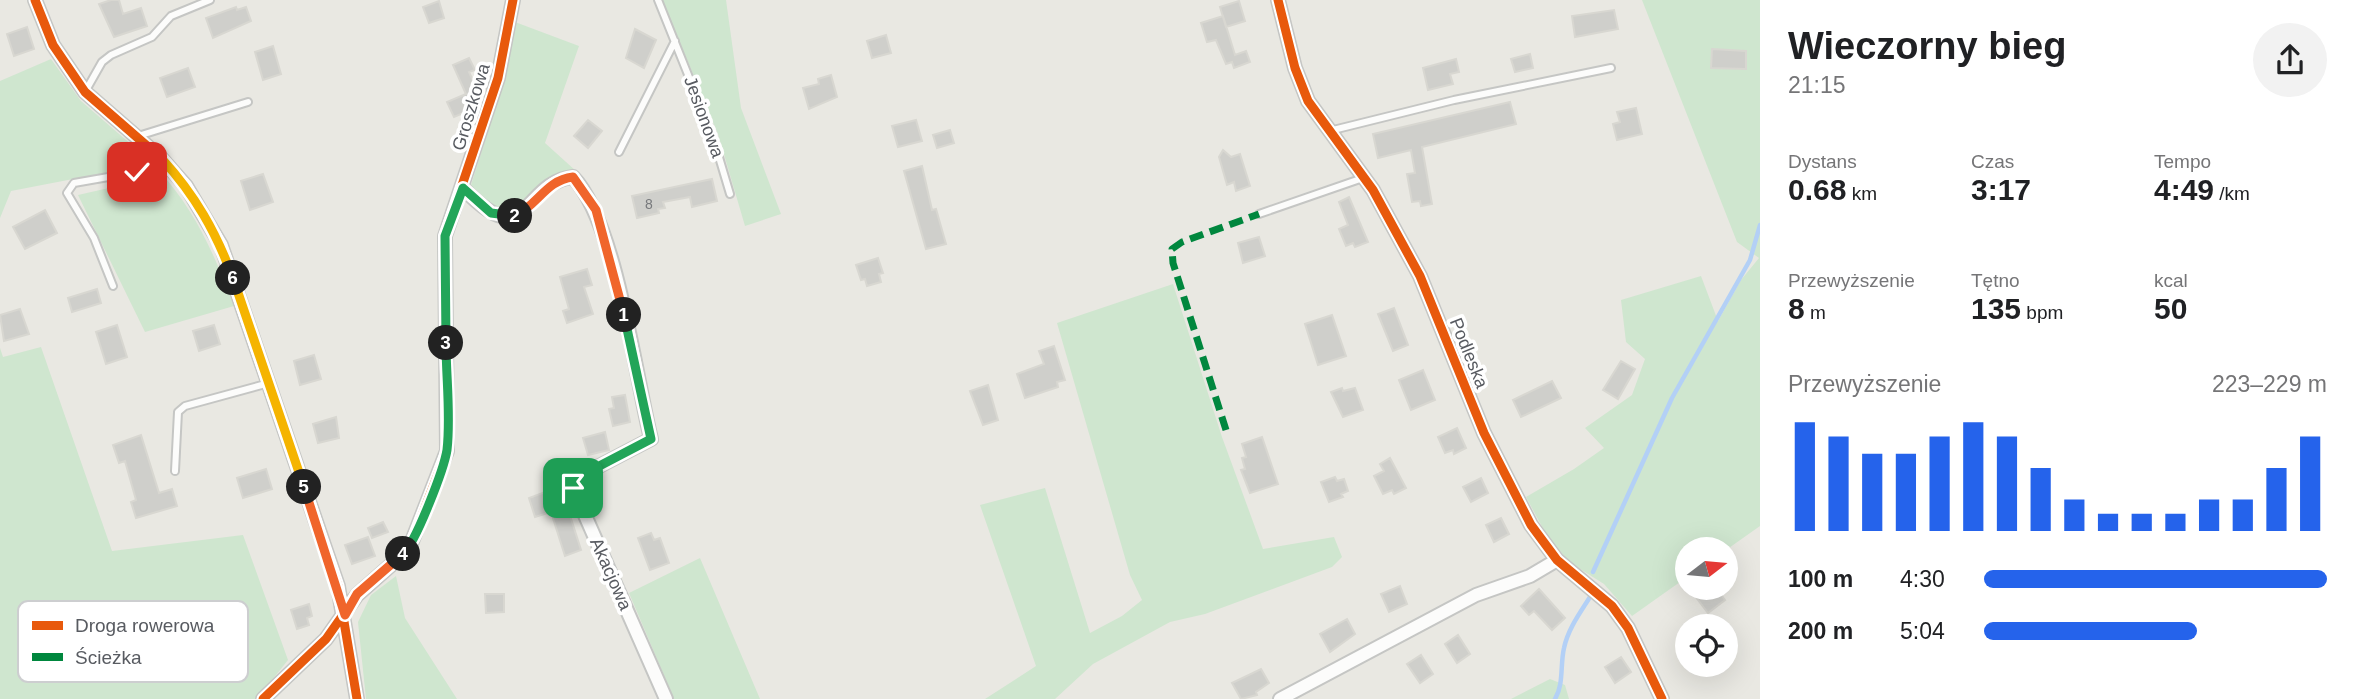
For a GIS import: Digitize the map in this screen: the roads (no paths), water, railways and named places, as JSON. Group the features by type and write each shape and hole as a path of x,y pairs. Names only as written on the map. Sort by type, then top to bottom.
{"street":[{"path":"34,0 53,45 85,92 162,159 186,186 220,245 338,586 357,699"},
{"name":"Groszkowa","path":"263,699 326,639 357,594 409,548 447,451 445,236 498,78 513,0"},
{"name":"Podleska","path":"1278,0 1295,68 1308,102 1363,178 1420,276 1485,433 1531,525 1558,560 1612,606 1628,628 1662,699"},
{"name":"Akacjowa","path":"463,188 484,209 501,216 513,216 531,206 551,184 573,177 596,210 625,319 651,439 584,474 573,488 666,699"},
{"path":"1280,699 1476,595 1530,576 1558,560"}],"lane":[{"path":"85,92 102,62 111,54 152,37 171,16 210,0"},
{"name":"Jesionowa","path":"658,0 713,137 730,194"},
{"name":"Jesionowa","path":"619,152 675,41"},
{"path":"1327,131 1454,100 1611,68"},
{"path":"136,136 248,102"},
{"path":"113,286 94,238 67,193 74,184 137,172 162,159"},
{"path":"1259,214 1363,178"},
{"path":"174,471 178,412 186,406 269,383"}],"waterway":[{"path":"1593,572 1672,398 1750,260 1760,225"},
{"path":"1555,699 1560,687 1566,641 1590,597"}]}
